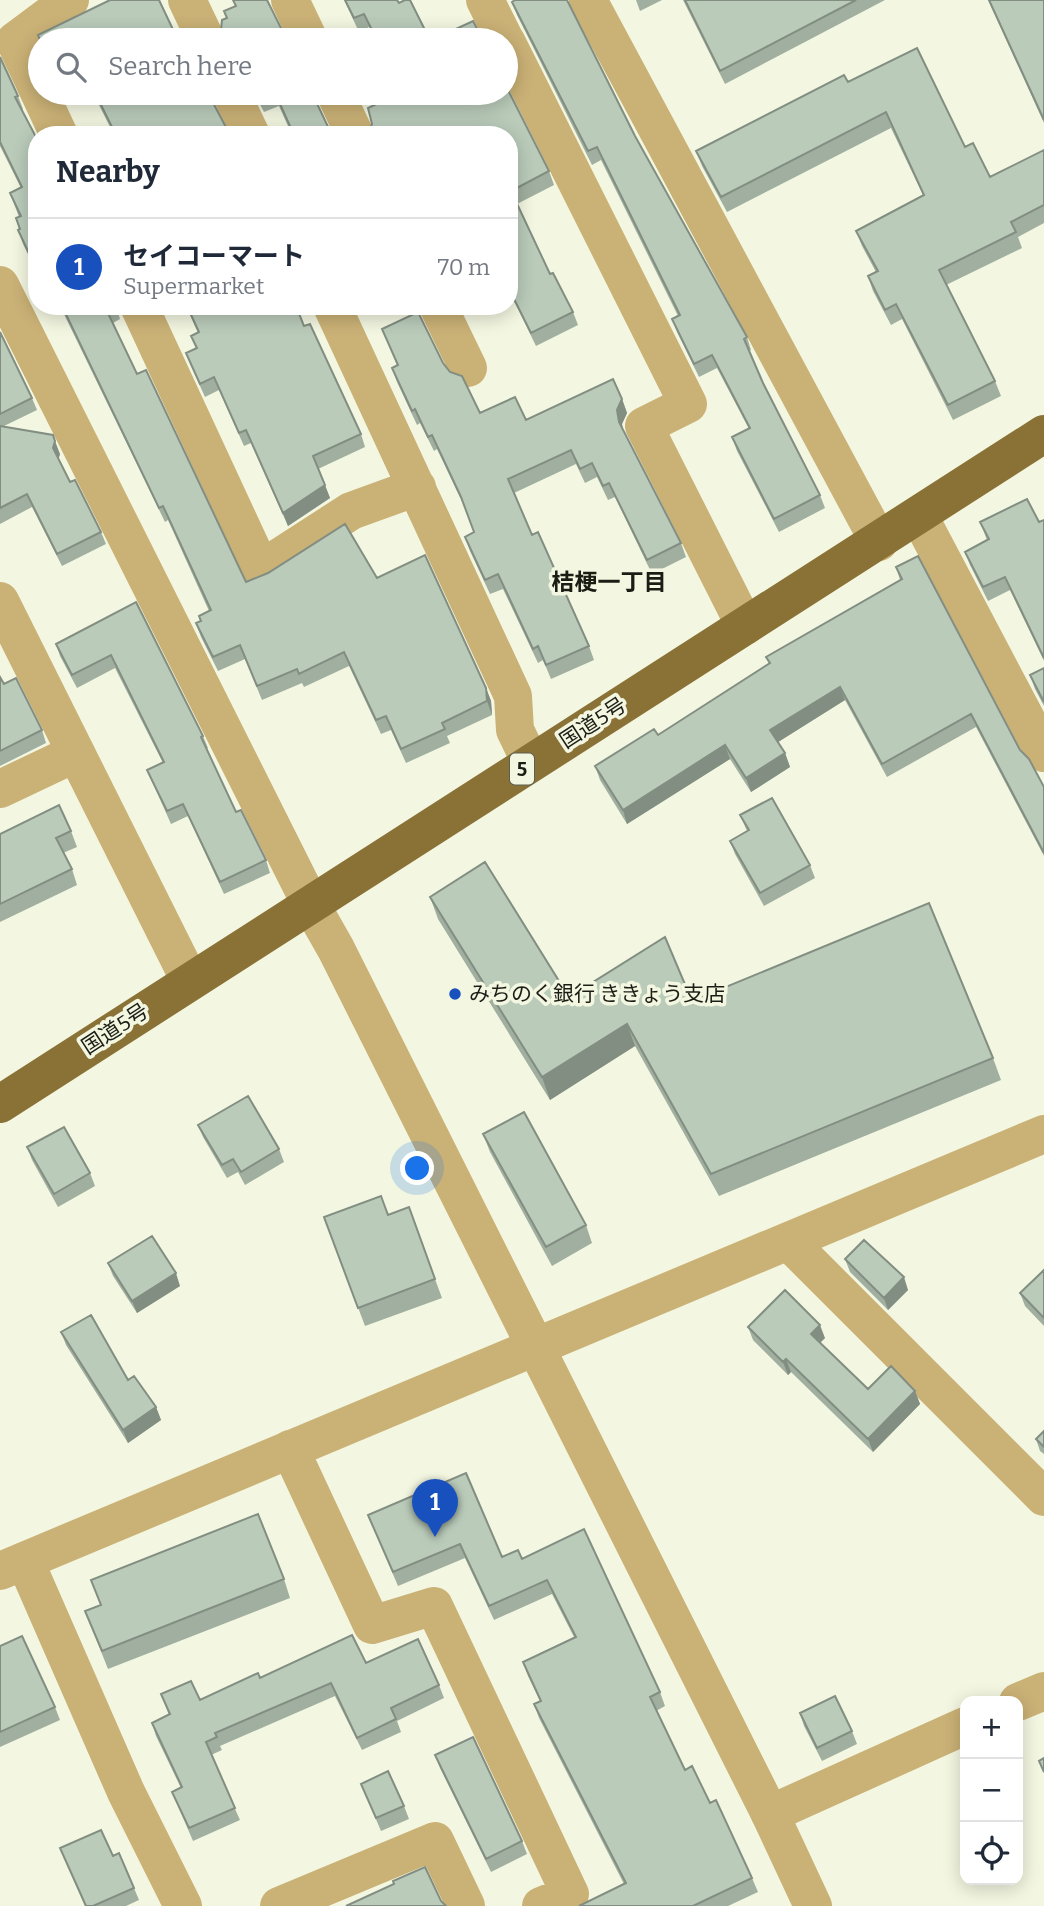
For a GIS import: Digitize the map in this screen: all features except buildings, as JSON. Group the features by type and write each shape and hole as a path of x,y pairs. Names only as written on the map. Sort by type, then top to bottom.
{"highway":[{"name":"国道5号","path":"0,1104 1044,434"}],"street":[{"path":"32,28 70,0"},
{"path":"187,0 200,28"},
{"path":"290,0 303,28"},
{"path":"485,0 499,28"},
{"path":"588,0 879,542"},
{"path":"28,31 15,41 28,69"},
{"path":"518,67 688,404 644,426 745,626"},
{"path":"45,105 55,126"},
{"path":"237,105 247,126"},
{"path":"341,105 351,126"},
{"path":"0,285 311,905 336,948 770,1814 813,1906"},
{"path":"143,315 261,569 351,511 417,487"},
{"path":"336,315 513,696 515,730 531,763"},
{"path":"442,315 468,368"},
{"path":"919,516 1044,753"},
{"path":"0,601 190,981"},
{"path":"0,789 76,753"},
{"path":"183,1906 12,1566 1044,1134"},
{"path":"789,1242 1044,1497"},
{"path":"290,1449 372,1625 434,1606 570,1894 541,1906"},
{"path":"1023,1700 1044,1690"},
{"path":"770,1814 960,1728"},
{"path":"279,1906 435,1841 466,1906"}],"place":[{"name":"みちのく銀行 ききょう支店","path":"455,994"},
{"name":"セイコーマート","path":"435,1537"}],"district":[{"name":"桔梗一丁目","path":"609,582"}]}
